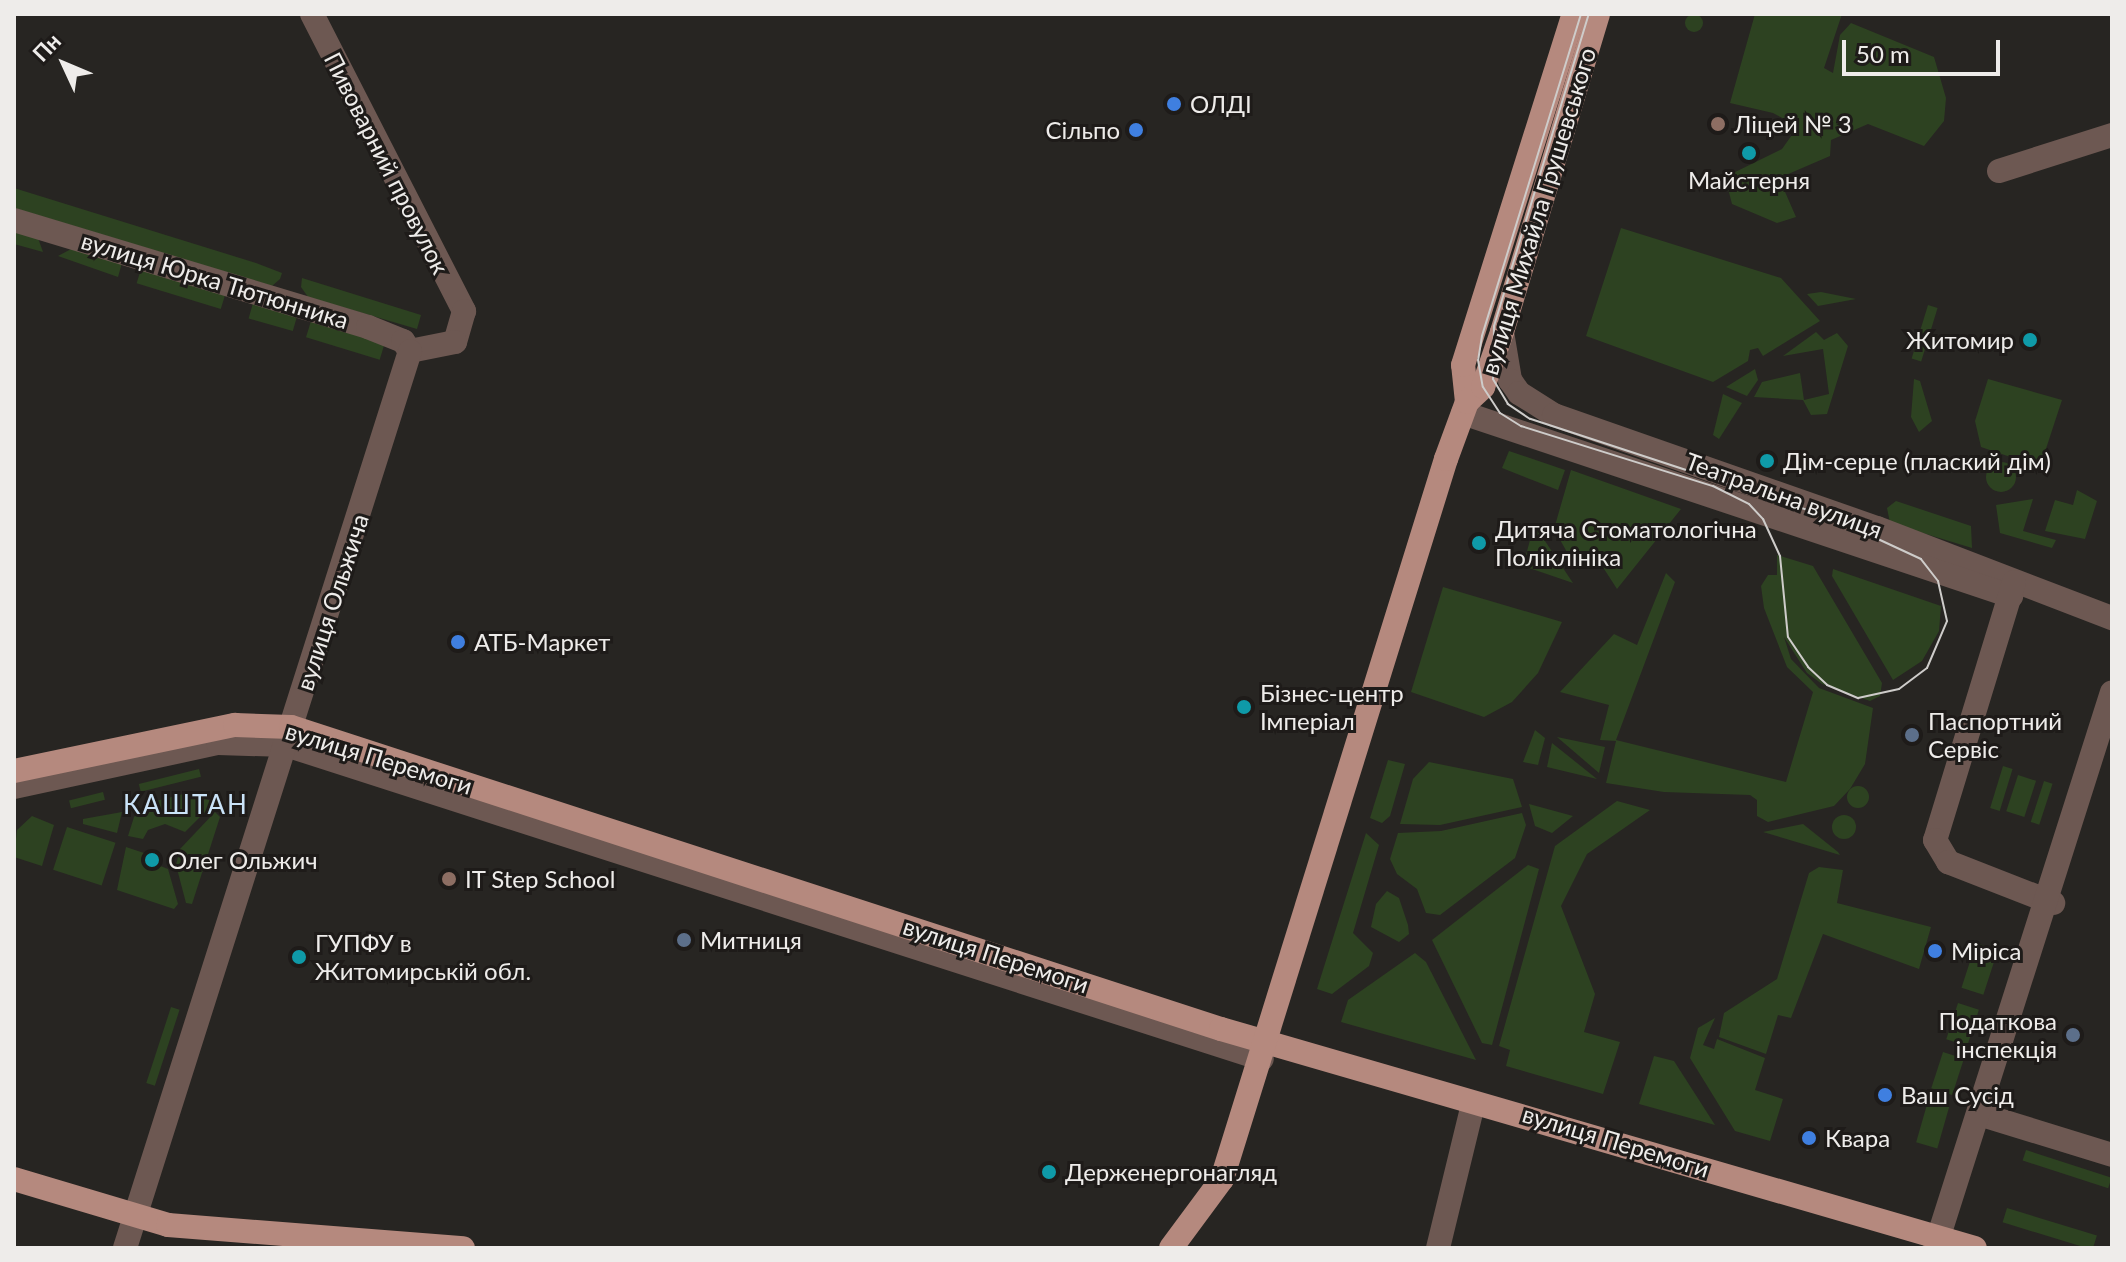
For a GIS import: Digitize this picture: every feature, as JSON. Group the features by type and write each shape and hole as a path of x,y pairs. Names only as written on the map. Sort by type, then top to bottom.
{"main road":[{"name":"вулиця Михайла Грушевського","path":"1171,1248 1222,1179 1465,408 1463,365 1574,14"},
{"name":"вулиця Михайла Грушевського","path":"1465,408 1483,387 1502,332 1598,14"},
{"name":"вулиця Перемоги","path":"14,771 235,725 289,736"},
{"name":"вулиця Перемоги","path":"1264,1050 1471,1113 1938,1244 1975,1248"},
{"name":"вулиця Перемоги","path":"1264,1050 1938,1244"},
{"path":"14,1179 168,1225 463,1248"}],"street":[{"name":"Пивоварний провулок","path":"312,14 464,311 455,342 410,351"},
{"path":"1999,171 2112,135"},
{"name":"вулиця Юрка Тютюнника","path":"14,220 368,327 403,341 410,351"},
{"name":"Театральна вулиця","path":"1502,332 1510,380 1538,408 2012,589 2112,632"},
{"name":"вулиця Ольжича","path":"125,1248 410,351"},
{"name":"Театральна вулиця","path":"1465,408 2012,589 2112,618"},
{"path":"2012,589 1935,840 1948,862 2049,901"},
{"path":"1938,1244 1983,1115 2112,692"},
{"path":"2049,901 2112,724"},
{"name":"вулиця Перемоги","path":"14,787 218,743 289,736 1264,1050"},
{"path":"1438,1248 1471,1113"},
{"path":"1983,1115 2112,1155"}],"green space":[{"path":"1694,14 1703,23 1694,32 1685,23"},
{"path":"1755,14 1842,14 1824,68 1833,73 1840,35 1851,23 1934,57 1946,98 1944,121 1924,146 1868,124 1831,140 1830,156 1779,178 1796,217 1777,223 1732,204 1725,177 1782,149 1794,132 1788,121 1773,113 1730,103"},
{"path":"14,188 282,273 272,286 14,208"},
{"path":"1621,228 1781,278 1820,321 1763,356 1758,348 1750,350 1748,361 1713,382 1586,336"},
{"path":"14,231 38,238 43,252 14,244"},
{"path":"73,248 122,263 118,277 58,256"},
{"path":"141,269 225,295 221,309 137,283"},
{"path":"302,278 421,315 417,329 308,297 301,287"},
{"path":"1821,292 1856,299 1818,306 1807,294"},
{"path":"253,303 297,316 293,331 249,318"},
{"path":"1928,305 1938,308 1921,361 1912,359"},
{"path":"311,321 385,344 380,360 306,337"},
{"path":"1816,332 1824,340 1837,333 1848,346 1827,414 1811,415 1803,400 1754,397 1762,382 1800,373 1804,400 1829,394 1823,349 1783,356"},
{"path":"1755,369 1758,380 1747,396 1726,387"},
{"path":"1914,379 1920,381 1932,421 1919,432 1911,417"},
{"path":"1988,379 2062,400 2040,467 1981,447 1975,421"},
{"path":"1723,394 1742,403 1719,439 1713,435"},
{"path":"1509,451 1565,470 1558,490 1502,468"},
{"path":"2001,462 2012,466 2016,477 2012,488 2001,492 1990,488 1986,477 1990,466"},
{"path":"1571,470 1681,509 1617,589 1597,558 1577,570 1554,529"},
{"path":"2077,490 2097,501 2085,539 2045,531 2055,500 2073,505"},
{"path":"2033,499 2023,531 2056,540 2052,548 2000,533 1996,505"},
{"path":"1896,501 1971,526 1972,548 1890,523 1887,508"},
{"path":"1533,529 1544,532 1543,538 1573,583 1523,566"},
{"path":"1777,555 1813,566 1882,683 1880,696 1870,701 1822,684 1807,673 1784,637 1791,659 1819,688 1873,708 1865,764 1850,789 1834,806 1768,822 1757,816 1757,800 1750,795 1664,792 1606,783 1616,741 1600,740 1609,705 1560,692 1614,634 1637,645 1666,573 1675,582 1616,740 1786,782 1813,692 1787,667 1764,608 1761,586 1768,575 1777,575"},
{"path":"1833,569 1941,606 1939,631 1922,661 1893,680 1832,576"},
{"path":"1443,587 1562,622 1538,673 1512,702 1484,717 1411,692"},
{"path":"1535,730 1545,738 1538,765 1523,762"},
{"path":"1557,737 1605,747 1599,773"},
{"path":"1552,743 1597,779 1547,767"},
{"path":"1388,760 1405,764 1390,816 1382,823 1370,818"},
{"path":"1429,762 1513,779 1522,807 1440,825 1400,824 1413,779"},
{"path":"2003,766 2013,769 2000,811 1990,808"},
{"path":"199,769 201,777 141,792 139,784"},
{"path":"2018,775 2036,781 2024,817 2006,811"},
{"path":"2044,781 2053,784 2039,825 2031,822"},
{"path":"1858,786 1866,789 1869,797 1866,805 1858,808 1850,805 1847,797 1850,789"},
{"path":"103,792 105,800 71,808 69,800"},
{"path":"187,793 215,802 185,832 165,824 148,830 143,839 128,836 134,817 148,803"},
{"path":"1617,801 1650,810 1587,854 1561,906 1595,994 1584,1032 1620,1042 1603,1094 1506,1066 1510,1050 1499,1046 1555,846"},
{"path":"1529,804 1573,816 1552,833 1535,826"},
{"path":"122,812 117,833 83,824 83,819"},
{"path":"215,812 220,817 192,904 186,903 176,865 180,849"},
{"path":"1522,813 1526,825 1515,858 1440,915 1426,913 1417,889 1397,874 1390,859 1398,833 1441,831"},
{"path":"1844,815 1853,818 1856,827 1853,836 1844,839 1835,836 1832,827 1835,818"},
{"path":"32,816 54,825 42,866 14,857 17,830"},
{"path":"1803,824 1838,852 1840,855 1763,832"},
{"path":"67,827 116,843 102,886 53,870"},
{"path":"1366,833 1379,845 1353,933 1373,953 1369,966 1332,994 1317,989"},
{"path":"126,847 153,856 158,865 168,869 178,904 174,909 117,890"},
{"path":"1528,865 1539,869 1492,1045 1482,1043 1432,940"},
{"path":"1819,867 1843,870 1837,903 1931,927 1919,969 1823,934 1791,1018 1778,1015 1766,1054 1719,1037 1724,1013 1777,979 1809,873"},
{"path":"1387,891 1399,898 1408,925 1409,934 1399,942 1371,927 1376,904"},
{"path":"1976,943 1998,950 1983,995 1961,988"},
{"path":"1415,953 1426,962 1476,1060 1341,1022 1348,1000"},
{"path":"1958,1003 1979,1010 1967,1046 1946,1039"},
{"path":"171,1007 180,1010 155,1086 146,1083"},
{"path":"1715,1018 1703,1045 1714,1049 1717,1039 1765,1058 1755,1090 1783,1099 1770,1141 1735,1131 1690,1058 1698,1028"},
{"path":"1943,1052 1964,1059 1952,1095 1931,1088"},
{"path":"1654,1056 1674,1061 1715,1125 1639,1104"},
{"path":"1928,1101 1949,1107 1937,1148 1916,1142"},
{"path":"2026,1150 2112,1178 2108,1188 2023,1160"},
{"path":"2007,1208 2097,1235 2093,1248 2087,1248 2003,1222"}],"tram line":[{"path":"1581,14 1482,336 1478,360 1483,387 1500,413 1521,426 1713,486 1749,504 1763,519 1780,556 1788,637 1808,667 1827,685 1858,698 1899,689 1927,668 1947,621 1938,581 1921,559 1835,519 1530,419 1508,404 1493,379 1494,326 1589,14"}],"place":[{"name":"ОЛДІ","path":"1174,104"},
{"name":"Ліцей № 3","path":"1718,124"},
{"name":"Сільпо","path":"1136,130"},
{"name":"Майстерня","path":"1749,153"},
{"name":"Житомир","path":"2030,340"},
{"name":"Дім-серце (плаский дім)","path":"1767,461"},
{"name":"Дитяча Стоматологічна Поліклініка","path":"1479,543"},
{"name":"АТБ-Маркет","path":"458,642"},
{"name":"Бізнес-центр Імперіал","path":"1244,707"},
{"name":"Паспортний Сервіс","path":"1912,735"},
{"name":"Олег Ольжич","path":"152,860"},
{"name":"IT Step School","path":"449,879"},
{"name":"Митниця","path":"684,940"},
{"name":"Міріса","path":"1935,951"},
{"name":"ГУПФУ в Житомирській обл.","path":"299,957"},
{"name":"Податкова інспекція","path":"2073,1035"},
{"name":"Ваш Сусід","path":"1885,1095"},
{"name":"Квара","path":"1809,1138"},
{"name":"Держенергонагляд","path":"1049,1172"}],"district":[{"name":"КАШТАН","path":"186,805"}]}
